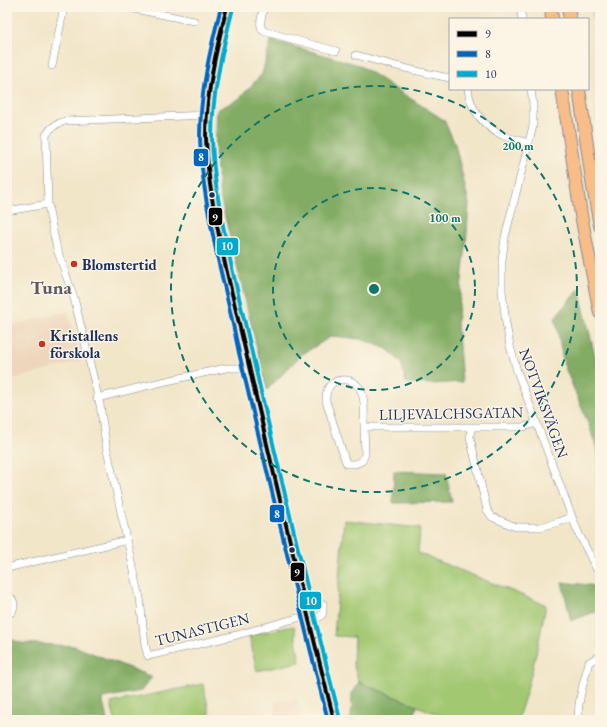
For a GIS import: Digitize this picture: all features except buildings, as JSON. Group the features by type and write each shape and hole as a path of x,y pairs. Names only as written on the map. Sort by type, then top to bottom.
{"main road":[{"path":"551,7 552,18"},
{"path":"568,7 570,18"},
{"path":"562,90 581,215 600,313"},
{"path":"579,90 600,226"}],"street":[{"path":"52,66 64,7"},
{"path":"126,7 194,21"},
{"path":"162,15 164,7"},
{"path":"227,7 212,73 207,115 208,171 215,220 308,618 334,720"},
{"path":"264,7 260,26 263,31 336,51"},
{"path":"520,7 522,18"},
{"path":"356,55 423,73 449,78"},
{"path":"468,90 475,110 484,122 492,129 502,135 529,143"},
{"name":"NOTVIKSVÄGEN","path":"531,90 533,126 505,238 502,261 502,291 506,323 515,365 578,532 600,576"},
{"name":"TUNASTIGEN","path":"207,115 66,120 57,124 51,128 46,135 48,204 50,217 57,249 74,298 100,405 106,445 140,598 145,645 148,656 308,618"},
{"path":"7,211 48,204"},
{"path":"98,398 226,368 249,368"},
{"name":"LILJEVALCHSGATAN","path":"337,380 348,380 358,386 363,396 364,427 365,454 362,461 355,464 347,464 332,423 326,401 327,390 332,383 337,380"},
{"name":"LILJEVALCHSGATAN","path":"364,427 524,427 537,423"},
{"path":"470,427 470,437 487,510 492,517 516,527 540,527 572,517"},
{"path":"7,568 127,540"},
{"path":"7,597 13,600 14,605 12,612 7,615"},
{"path":"308,618 318,618 322,616 324,612 323,604"},
{"path":"580,720 578,710 589,662 600,656"}],"shaded area":[{"path":"591,7 600,7 600,69 592,15"},
{"name":"Kristallens förskola","path":"68,311 81,361 7,381 7,327"},
{"path":"297,699 302,720 277,720 273,702"}],"green space":[{"path":"271,40 359,65 444,120 455,144 469,204 457,323 462,382 432,384 406,383 401,362 387,349 361,339 332,336 301,355 267,390 220,196 215,155 217,110 239,99 262,74"},
{"path":"579,289 600,377 600,460 590,428 564,365 555,317"},
{"path":"394,471 446,473 452,502 393,503"},
{"path":"344,520 420,528 418,553 546,605 530,678 517,720 453,720 359,682 353,664 354,637 334,636"},
{"path":"562,582 597,586 600,591 600,612 591,613 571,621"},
{"path":"294,626 300,662 257,671 249,635"},
{"path":"7,637 20,643 74,646 152,677 141,691 102,698 107,720 7,720"},
{"path":"359,682 417,706 413,720 351,720 352,692"},
{"path":"203,684 211,720 115,720 111,703"}],"transit line":[{"name":"8","path":"221,7 210,55 200,121 204,185 209,217 239,353 328,720"},
{"name":"9","path":"227,7 216,55 206,121 210,185 225,264 289,537 334,720"},
{"name":"10","path":"233,8 222,56 212,122 216,186 231,264 340,719"}],"place":[{"name":"Blomstertid","path":"74,264"},
{"name":"Kristallens förskola","path":"42,344"}],"district":[{"name":"Tuna","path":"51,287"}]}
